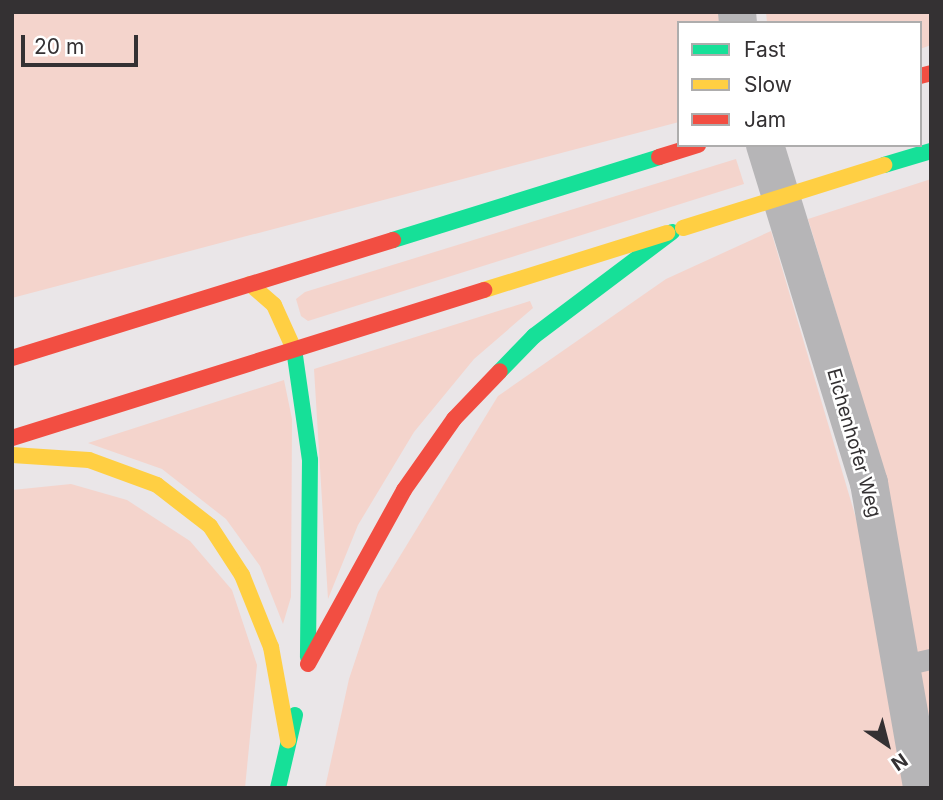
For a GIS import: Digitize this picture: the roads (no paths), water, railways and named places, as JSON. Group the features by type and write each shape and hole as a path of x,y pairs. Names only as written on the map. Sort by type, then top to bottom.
{"main road":[{"path":"12,358 692,147"},
{"path":"12,438 931,151"},
{"path":"250,284 274,306 294,349 310,460 307,670 404,490 454,419 534,336 677,230"},
{"path":"12,456 89,460 157,485 210,526 242,575 271,647 288,740"},
{"path":"278,788 298,702"}],"street":[{"name":"Eichenhofer Weg","path":"766,147 869,483 917,662 922,788"}]}
